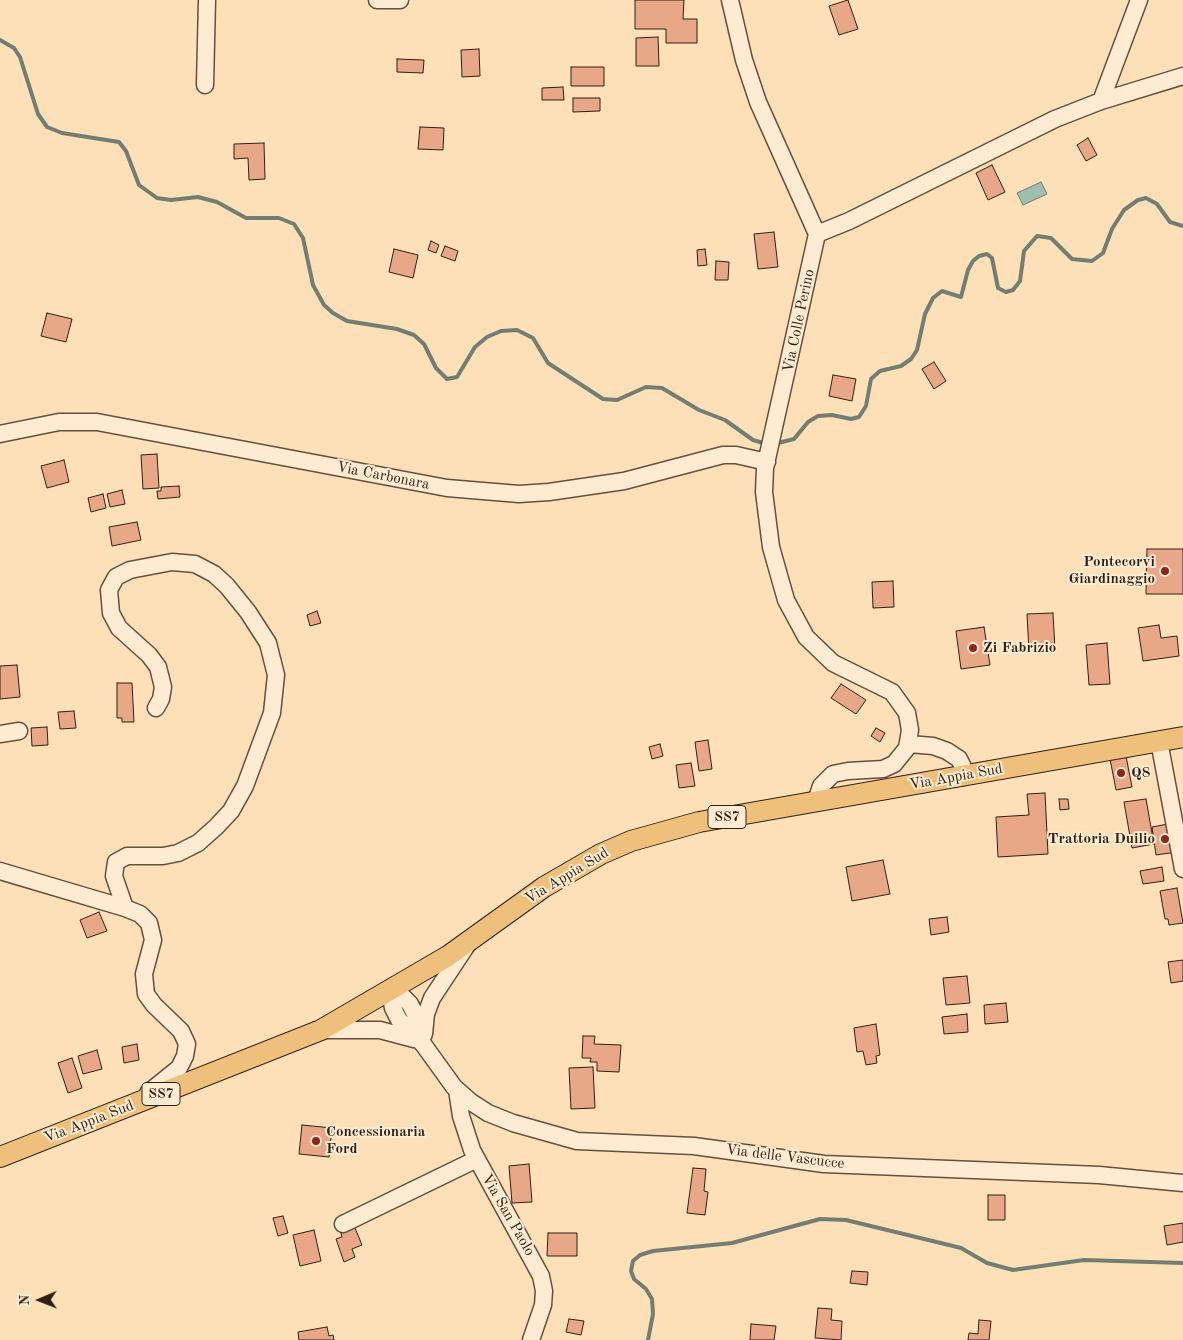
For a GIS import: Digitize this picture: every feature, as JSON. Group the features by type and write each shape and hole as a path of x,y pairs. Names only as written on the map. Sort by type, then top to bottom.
{"main road":[{"name":"Via Appia Sud","path":"0,1157 321,1030 390,992 469,943 544,887 621,845 688,825 1183,737"}],"street":[{"path":"204,85 207,0"},
{"path":"377,0 400,0"},
{"path":"730,0 744,60 758,102 817,234 849,221 1033,128 1101,101 1183,76"},
{"path":"1101,101 1139,0"},
{"name":"Via Colle Perino","path":"817,234 767,459 764,492 770,536 782,587 796,622 806,637 827,659 843,669 888,689 896,695 908,719 908,744"},
{"name":"Via Carbonara","path":"0,434 52,422 90,421 447,488 519,494 549,492 624,480 722,455 767,459"},
{"path":"125,908 114,876 116,862 127,856 163,856 178,853 198,843 216,827 230,810 245,786 272,713 276,675 268,643 248,612 227,586 214,574 195,564 172,562 130,570 116,578 109,590 111,613 119,628 149,655 158,668 163,687 161,699 156,708"},
{"path":"0,734 19,731"},
{"path":"1160,741 1183,869"},
{"path":"816,801 820,786 829,776 843,771 878,770 891,766 903,755 908,744 933,746 947,751 959,759 967,775"},
{"path":"0,872 125,908 140,914 152,927 153,940 144,974 145,990 154,1005 182,1031 187,1044 183,1061 176,1072 152,1090 118,1111"},
{"path":"321,1030 387,1030 423,1044 425,1020 432,998 469,943"},
{"name":"Via delle Vascucce","path":"390,992 396,1016 423,1044 457,1090 474,1104 496,1117 544,1133 582,1142 701,1146 824,1164 1098,1175 1183,1183"},
{"name":"Via San Paolo","path":"457,1090 462,1121 476,1159 541,1276 543,1305 531,1340"},
{"path":"343,1224 476,1159"}],"shaded area":[{"path":"1041,182 1047,194 1023,205 1017,193"}],"building":[{"path":"635,0 684,0 683,19 697,19 697,43 666,43 666,29 635,29"},
{"path":"848,0 858,29 839,35 829,6"},
{"path":"658,37 659,66 636,66 636,38"},
{"path":"479,49 480,76 462,77 461,50"},
{"path":"397,59 424,60 423,73 397,72"},
{"path":"571,67 604,67 604,86 571,86"},
{"path":"563,87 564,100 542,100 542,88"},
{"path":"573,98 600,98 600,111 573,112"},
{"path":"420,127 444,128 443,150 418,149"},
{"path":"1088,138 1097,155 1086,161 1077,145"},
{"path":"264,143 265,179 249,180 248,158 234,159 234,144"},
{"path":"992,165 1005,192 988,200 976,173"},
{"path":"774,232 778,267 758,269 754,234"},
{"path":"431,241 439,245 436,253 428,250"},
{"path":"445,246 458,251 455,261 441,256"},
{"path":"394,249 418,255 413,278 389,272"},
{"path":"705,249 707,265 698,266 697,250"},
{"path":"716,261 729,262 728,280 715,280"},
{"path":"47,313 72,319 66,342 41,336"},
{"path":"934,362 946,381 934,389 922,369"},
{"path":"833,375 856,379 852,401 829,396"},
{"path":"157,454 159,488 143,489 141,455"},
{"path":"64,460 69,482 47,488 41,466"},
{"path":"179,486 180,497 158,499 157,491 161,491 161,487"},
{"path":"122,490 125,504 110,507 107,494"},
{"path":"103,494 106,508 91,512 88,498"},
{"path":"137,522 141,540 112,546 109,527"},
{"name":"Pontecorvi Giardinaggio","path":"1147,549 1183,549 1183,594 1146,594"},
{"path":"893,581 894,607 873,608 872,582"},
{"path":"317,611 321,623 310,626 307,615"},
{"path":"1053,613 1055,650 1029,651 1027,614"},
{"path":"1159,625 1161,638 1177,636 1179,656 1143,661 1138,628"},
{"name":"Zi Fabrizio","path":"984,627 990,665 961,669 956,631"},
{"path":"1107,643 1110,684 1089,685 1086,645"},
{"path":"17,665 20,697 0,699 0,666"},
{"path":"117,683 132,683 134,722 122,722 122,718 117,718"},
{"path":"841,684 866,700 856,714 831,698"},
{"path":"74,711 76,728 60,729 58,712"},
{"path":"47,727 48,745 32,746 31,728"},
{"path":"876,728 885,733 880,742 871,736"},
{"path":"708,740 712,769 699,771 695,742"},
{"path":"660,744 663,756 652,759 649,747"},
{"name":"Q8","path":"1126,756 1132,787 1116,790 1110,759"},
{"path":"691,763 695,786 679,788 676,765"},
{"path":"1045,793 1048,854 998,857 996,817 1029,815 1027,794"},
{"path":"1059,799 1068,799 1069,809 1060,810"},
{"path":"1146,799 1154,844 1132,848 1124,802"},
{"name":"Trattoria Duilio","path":"1173,823 1177,852 1156,855 1152,827"},
{"path":"883,860 890,894 852,901 846,867"},
{"path":"1162,867 1164,881 1143,884 1140,871"},
{"path":"1177,888 1183,923 1169,925 1168,919 1165,919 1160,891"},
{"path":"99,912 107,931 87,938 80,920"},
{"path":"947,917 949,932 931,935 929,919"},
{"path":"1183,960 1183,981 1171,983 1168,962"},
{"path":"967,976 970,1003 946,1005 943,978"},
{"path":"1006,1003 1008,1022 985,1024 984,1005"},
{"path":"967,1014 968,1032 944,1034 942,1017"},
{"path":"876,1024 880,1055 876,1056 877,1063 866,1065 863,1051 857,1052 854,1028"},
{"path":"583,1036 595,1036 594,1044 621,1045 619,1072 597,1071 597,1062 590,1062 591,1058 582,1058"},
{"path":"137,1044 139,1060 124,1063 122,1047"},
{"path":"97,1050 102,1069 83,1074 78,1056"},
{"path":"72,1058 82,1088 68,1093 58,1063"},
{"path":"593,1067 595,1108 571,1109 569,1068"},
{"name":"Concessionaria Ford","path":"302,1125 332,1128 329,1157 299,1154"},
{"path":"529,1164 532,1202 512,1203 509,1166"},
{"path":"693,1168 706,1169 704,1191 708,1192 705,1215 687,1213"},
{"path":"988,1195 1005,1195 1005,1220 988,1220"},
{"path":"283,1216 288,1233 278,1236 273,1218"},
{"path":"1183,1223 1183,1242 1167,1245 1164,1226"},
{"path":"355,1228 362,1245 352,1249 355,1257 344,1262 336,1239 342,1237 341,1233"},
{"path":"314,1230 321,1261 300,1266 293,1235"},
{"path":"548,1233 577,1233 577,1256 547,1256"},
{"path":"852,1271 868,1272 867,1285 850,1283"},
{"path":"818,1308 832,1309 831,1320 842,1321 841,1340 815,1338"},
{"path":"569,1319 584,1321 581,1335 566,1332"},
{"path":"979,1320 991,1321 989,1340 968,1340 969,1333 978,1334"},
{"path":"751,1324 776,1326 774,1340 750,1340"},
{"path":"327,1327 329,1336 333,1335 334,1340 299,1340 298,1332"}],"waterway":[{"path":"0,40 14,48 20,57 38,114 47,127 62,133 119,142 126,151 139,185 157,198 171,200 198,197 217,202 246,218 279,218 294,224 303,238 313,285 324,305 347,321 397,329 414,335 424,344 436,368 447,379 457,377 475,347 487,337 501,331 517,330 533,338 548,363 603,399 617,400 646,387 662,388 699,410 725,420 753,440 767,444"},
{"path":"774,444 794,439 808,422 818,416 832,415 851,419 859,417 866,406 871,379 880,371 901,366 911,359 917,350 925,314 933,298 942,291 961,297 968,270 973,261 979,256 987,254 992,258 998,288 1006,292 1013,290 1020,281 1024,251 1037,236 1051,238 1072,259 1092,261 1103,253 1112,229 1124,210 1138,200 1146,198 1157,204 1170,222 1183,226"},
{"path":"648,1340 653,1314 652,1299 646,1289 634,1279 631,1271 633,1261 640,1255 653,1251 732,1243 820,1219 846,1220 961,1248 987,1263 1013,1270 1084,1260 1183,1263"}],"place":[{"name":"Pontecorvi Giardinaggio","path":"1165,571"},
{"name":"Zi Fabrizio","path":"973,648"},
{"name":"Q8","path":"1121,773"},
{"name":"Trattoria Duilio","path":"1165,839"},
{"name":"Concessionaria Ford","path":"316,1141"}]}
